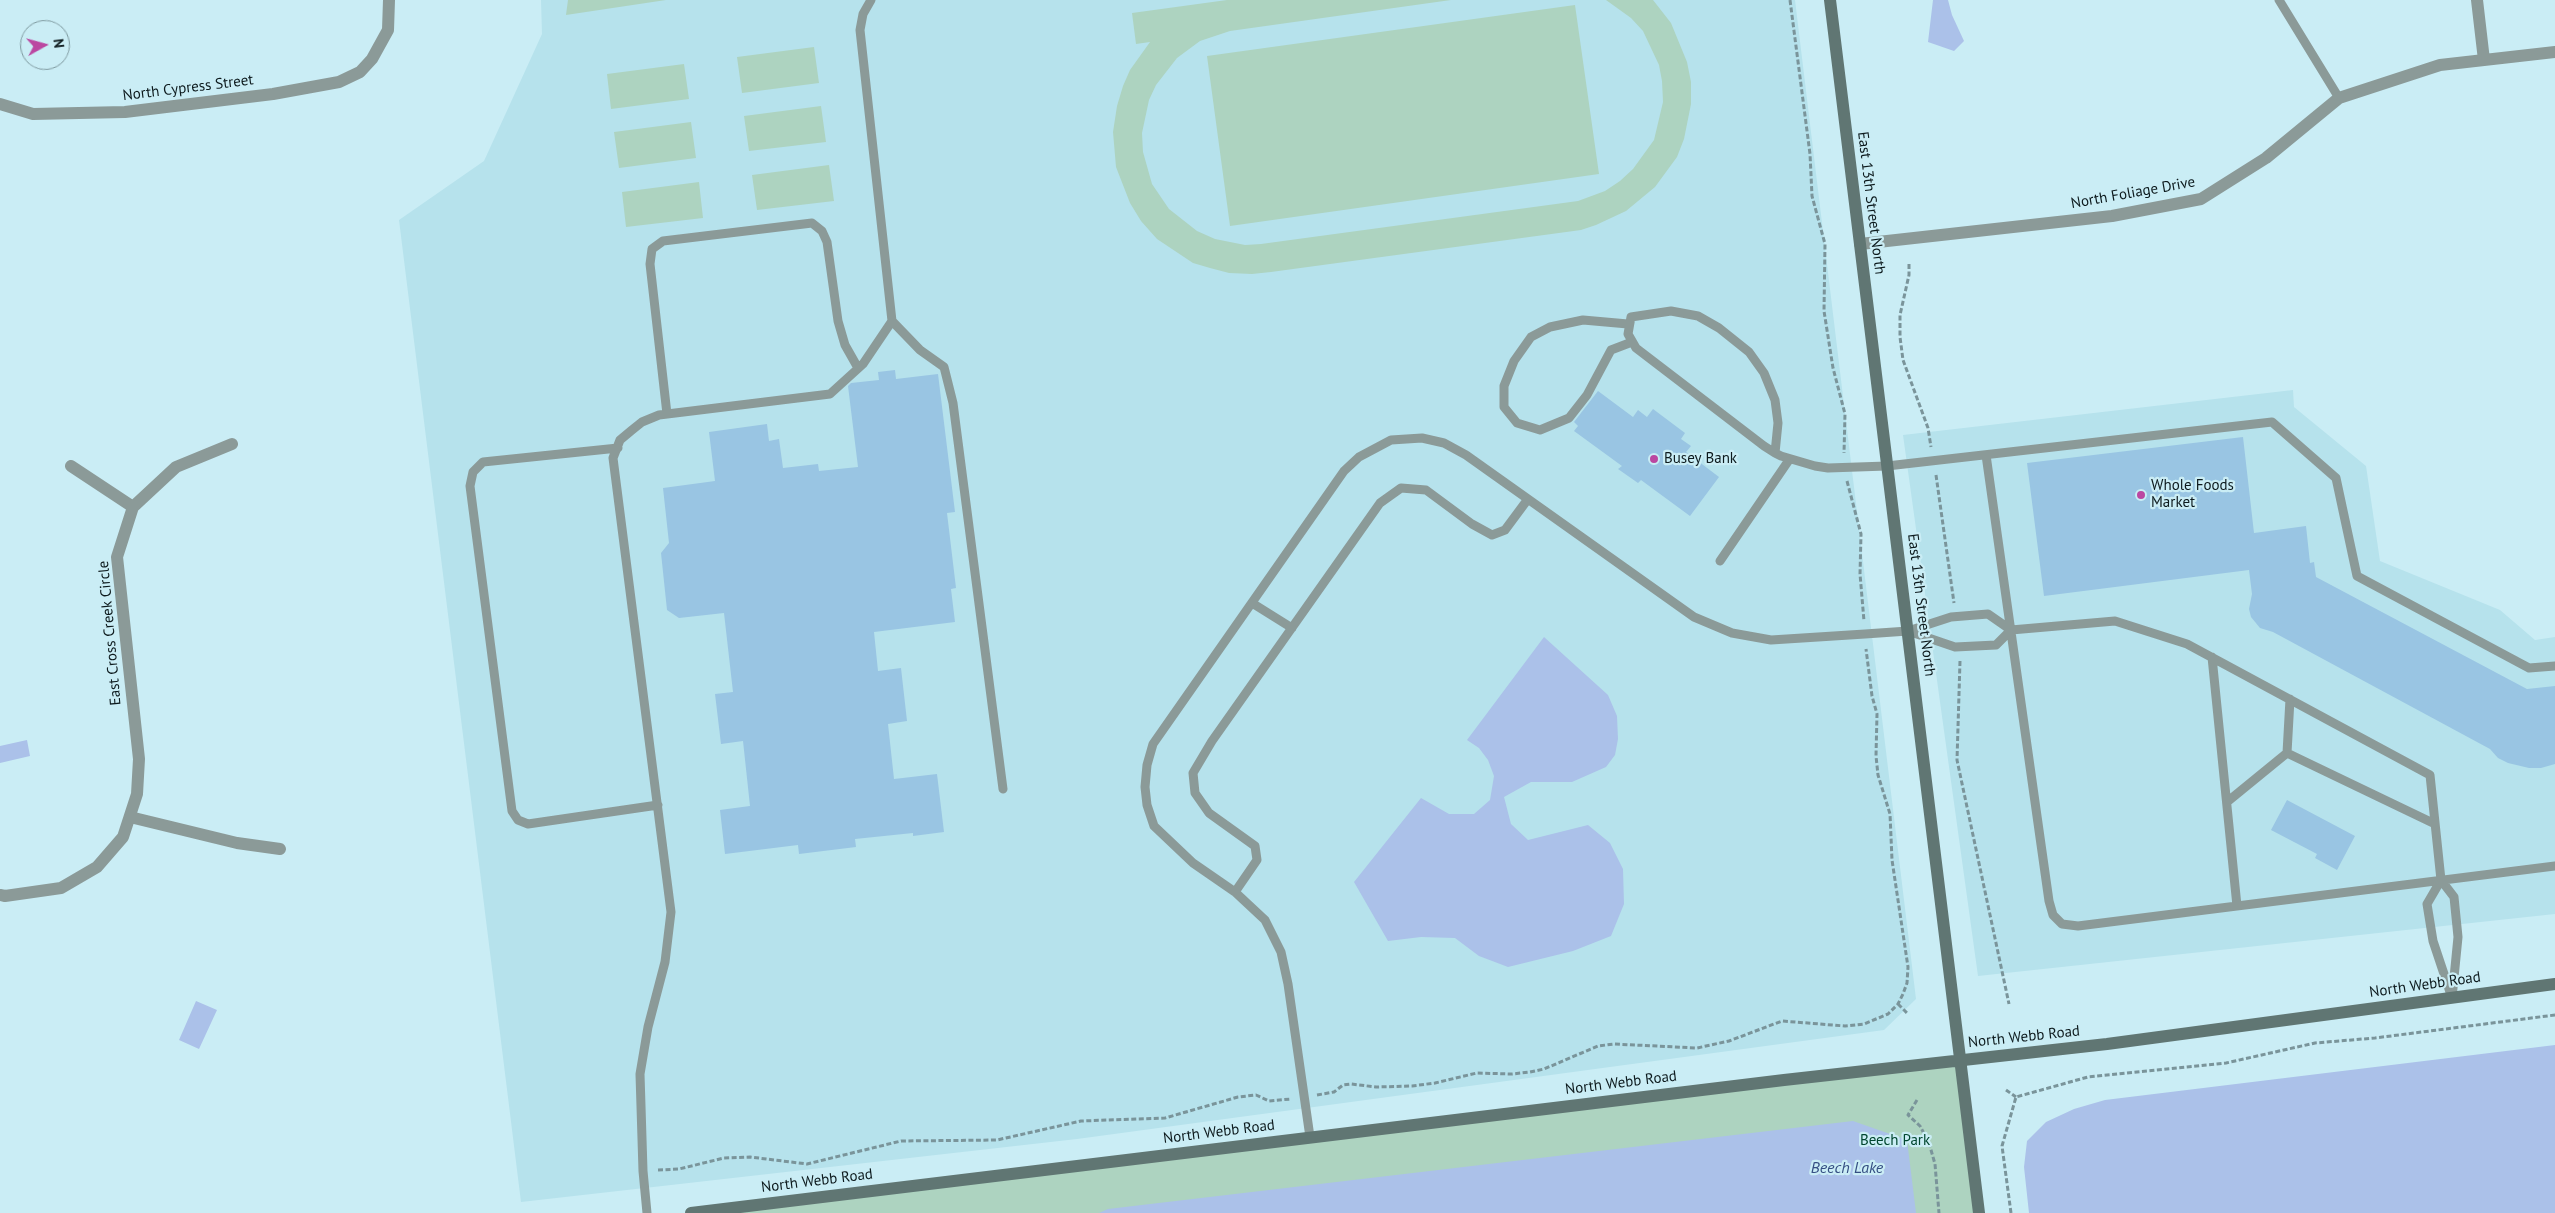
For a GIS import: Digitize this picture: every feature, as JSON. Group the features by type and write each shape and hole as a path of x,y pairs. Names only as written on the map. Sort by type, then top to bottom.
{"main road":[{"name":"East 13th Street North","path":"1830,0 1980,1213"},
{"name":"North Webb Road","path":"691,1213 1310,1137 2117,1043 2555,984"}],"street":[{"name":"North Cypress Street","path":"0,104 33,114 124,112 272,94 339,82 360,72 372,58 388,30 389,0"},
{"path":"2477,0 2484,60"},
{"name":"North Foliage Drive","path":"1860,244 2112,216 2201,199 2266,158 2339,98 2440,66 2555,52"},
{"name":"East Cross Creek Circle","path":"0,895 5,896 61,888 97,867 123,837 137,794 139,759 117,557 133,507 176,467 232,444"},
{"path":"71,466 133,507"},
{"path":"130,817 237,843 280,849"}],"lane":[{"path":"871,0 863,14 860,30 892,321 920,350 944,367 953,403 1003,789"},
{"path":"2279,0 2339,98"},
{"path":"668,414 650,264 652,249 663,241 812,223 822,231 827,242 838,321 845,345 858,368"},
{"path":"1775,453 1778,423 1775,400 1764,373 1749,352 1698,316 1683,312 1631,317 1628,324 1628,334 1632,342 1645,355 1775,453 1789,460 1821,467 1887,466 2272,422 2336,478 2357,576 2529,668 2555,666"},
{"path":"1628,324 1582,320 1550,327 1531,337 1514,361 1504,386 1504,407 1516,423 1540,430 1569,418 1587,394 1611,350 1632,342"},
{"path":"647,1213 643,1171 640,1074 648,1027 664,962 671,912 613,458 620,440 642,422 668,414 830,394 858,368 892,321"},
{"path":"1310,1137 1288,984 1281,952 1264,920 1235,892 1193,863 1154,826 1147,805 1145,787 1147,765 1154,744 1344,471 1359,457 1391,440 1422,438 1444,443 1466,455 1694,617 1732,633 1771,640 1908,631 1951,617 1988,614 2011,630 2114,621 2187,644 2212,657 2430,774 2441,880 2454,896 2458,937 2452,998"},
{"path":"618,448 483,462 473,472 470,486 512,811 518,820 528,824 658,805"},
{"path":"1986,454 2053,915 2062,924 2078,926 2555,866"},
{"path":"1720,561 1789,460"},
{"path":"1235,892 1257,860 1255,846 1209,813 1195,793 1193,774 1212,741 1380,503 1402,488 1426,490 1472,524 1492,536 1505,530 1528,499"},
{"path":"1252,603 1292,628"},
{"path":"1908,631 1955,648 1996,645 2011,630"},
{"path":"2212,657 2237,906"},
{"path":"2226,802 2287,753 2290,699"},
{"path":"2287,753 2435,824"},
{"path":"2441,880 2427,904 2433,941 2452,998"}],"path":[{"path":"643,1171 679,1168 724,1158 750,1157 807,1164 900,1141 998,1140 1081,1122 1165,1118 1238,1097 1256,1095 1269,1101 1304,1098 1334,1092 1343,1085 1351,1084 1376,1087 1412,1086 1435,1084 1477,1073 1512,1074 1530,1072 1544,1069 1598,1046 1614,1044 1697,1048 1728,1040 1782,1021 1796,1020 1829,1026 1864,1024 1888,1014 1898,1004 1907,983 1908,967 1892,860 1890,814 1878,775 1876,756 1877,714 1872,696 1860,574 1861,534 1845,468 1844,414 1833,368 1824,311 1825,244 1812,196 1810,154 1790,0"},
{"path":"1898,1004 1908,1014"},
{"path":"2016,1097 2088,1077 2226,1063 2315,1043 2375,1038 2555,1015"},
{"path":"2006,1090 2016,1097"},
{"path":"2011,1213 2002,1146 2016,1097"},
{"path":"1917,1100 1908,1115 1920,1126 1929,1143 1935,1164 1940,1213"}],"shaded area":[{"path":"541,0 1795,0 1916,999 1884,1030 1077,1139 521,1202 399,220 484,161 542,34"},
{"path":"2293,390 2294,407 2366,466 2380,561 2500,610 2535,640 2555,637 2555,914 1978,976 1903,435"}],"green space":[{"path":"568,0 666,0 566,15"},
{"path":"1227,0 1451,0 1230,31 1200,41 1177,58 1156,85 1149,100 1142,133 1143,152 1152,184 1169,209 1197,231 1215,239 1245,245 1261,244 1578,201 1605,191 1633,169 1654,140 1663,102 1659,65 1643,31 1631,18 1606,0 1653,0 1671,23 1687,62 1691,82 1691,104 1684,139 1677,157 1655,187 1626,211 1581,230 1252,274 1229,273 1193,263 1157,239 1141,221 1130,203 1116,167 1113,132 1117,106 1123,86 1130,70 1150,42 1136,44 1132,13"},
{"path":"1575,5 1599,174 1230,226 1207,56"},
{"path":"814,47 819,83 742,93 737,57"},
{"path":"684,64 689,99 611,109 607,74"},
{"path":"821,106 826,142 749,151 744,116"},
{"path":"691,122 696,158 619,168 614,132"},
{"path":"829,165 834,201 757,210 752,175"},
{"path":"699,182 703,218 626,227 622,192"},
{"name":"Beech Park","path":"1961,1061 1980,1213 716,1213"}],"water":[{"path":"1933,0 1948,0 1952,15 1964,41 1954,51 1928,42"},
{"path":"1544,637 1608,695 1617,716 1618,739 1615,755 1606,767 1572,782 1531,782 1504,797 1511,824 1528,840 1588,825 1610,843 1623,869 1624,904 1611,936 1573,951 1508,967 1479,956 1455,938 1421,937 1388,941 1354,882 1421,798 1449,814 1474,814 1490,800 1494,776 1488,760 1479,748 1467,740"},
{"path":"27,740 30,756 0,763 0,746"},
{"path":"196,1001 217,1010 199,1049 179,1040"},
{"path":"2555,1045 2555,1213 2029,1213 2024,1167 2027,1141 2046,1122 2074,1109 2105,1100"},
{"name":"Beech Lake","path":"1853,1121 1907,1140 1916,1213 1099,1213 1108,1209"}],"building":[{"path":"895,370 896,379 938,374 955,512 947,513 956,588 951,589 955,622 874,632 878,671 901,668 907,721 888,724 894,779 937,774 944,832 913,836 913,833 855,839 856,847 799,854 798,845 725,854 720,810 750,806 743,741 721,744 715,694 733,692 724,613 679,618 667,610 661,553 669,543 663,488 715,481 709,432 767,424 769,441 779,439 783,468 818,464 819,471 858,467 848,386 851,383 879,380 878,372"},
{"name":"Busey Bank","path":"1598,391 1633,417 1638,410 1647,417 1653,409 1685,433 1681,439 1691,446 1686,452 1719,477 1690,516 1641,480 1638,483 1618,469 1622,466 1574,431 1578,426 1574,422"},
{"path":"2243,437 2254,533 2306,526 2310,563 2314,562 2316,577 2527,689 2555,686 2555,764 2541,768 2529,768 2508,763 2498,758 2490,749 2273,632 2260,628 2251,617 2249,609 2252,594 2249,570 2044,596 2027,463"},
{"path":"2287,800 2355,836 2337,870 2315,858 2317,854 2271,830"}],"place":[{"name":"Busey Bank","path":"1654,459"},
{"name":"Whole Foods Market","path":"2141,495"}]}
